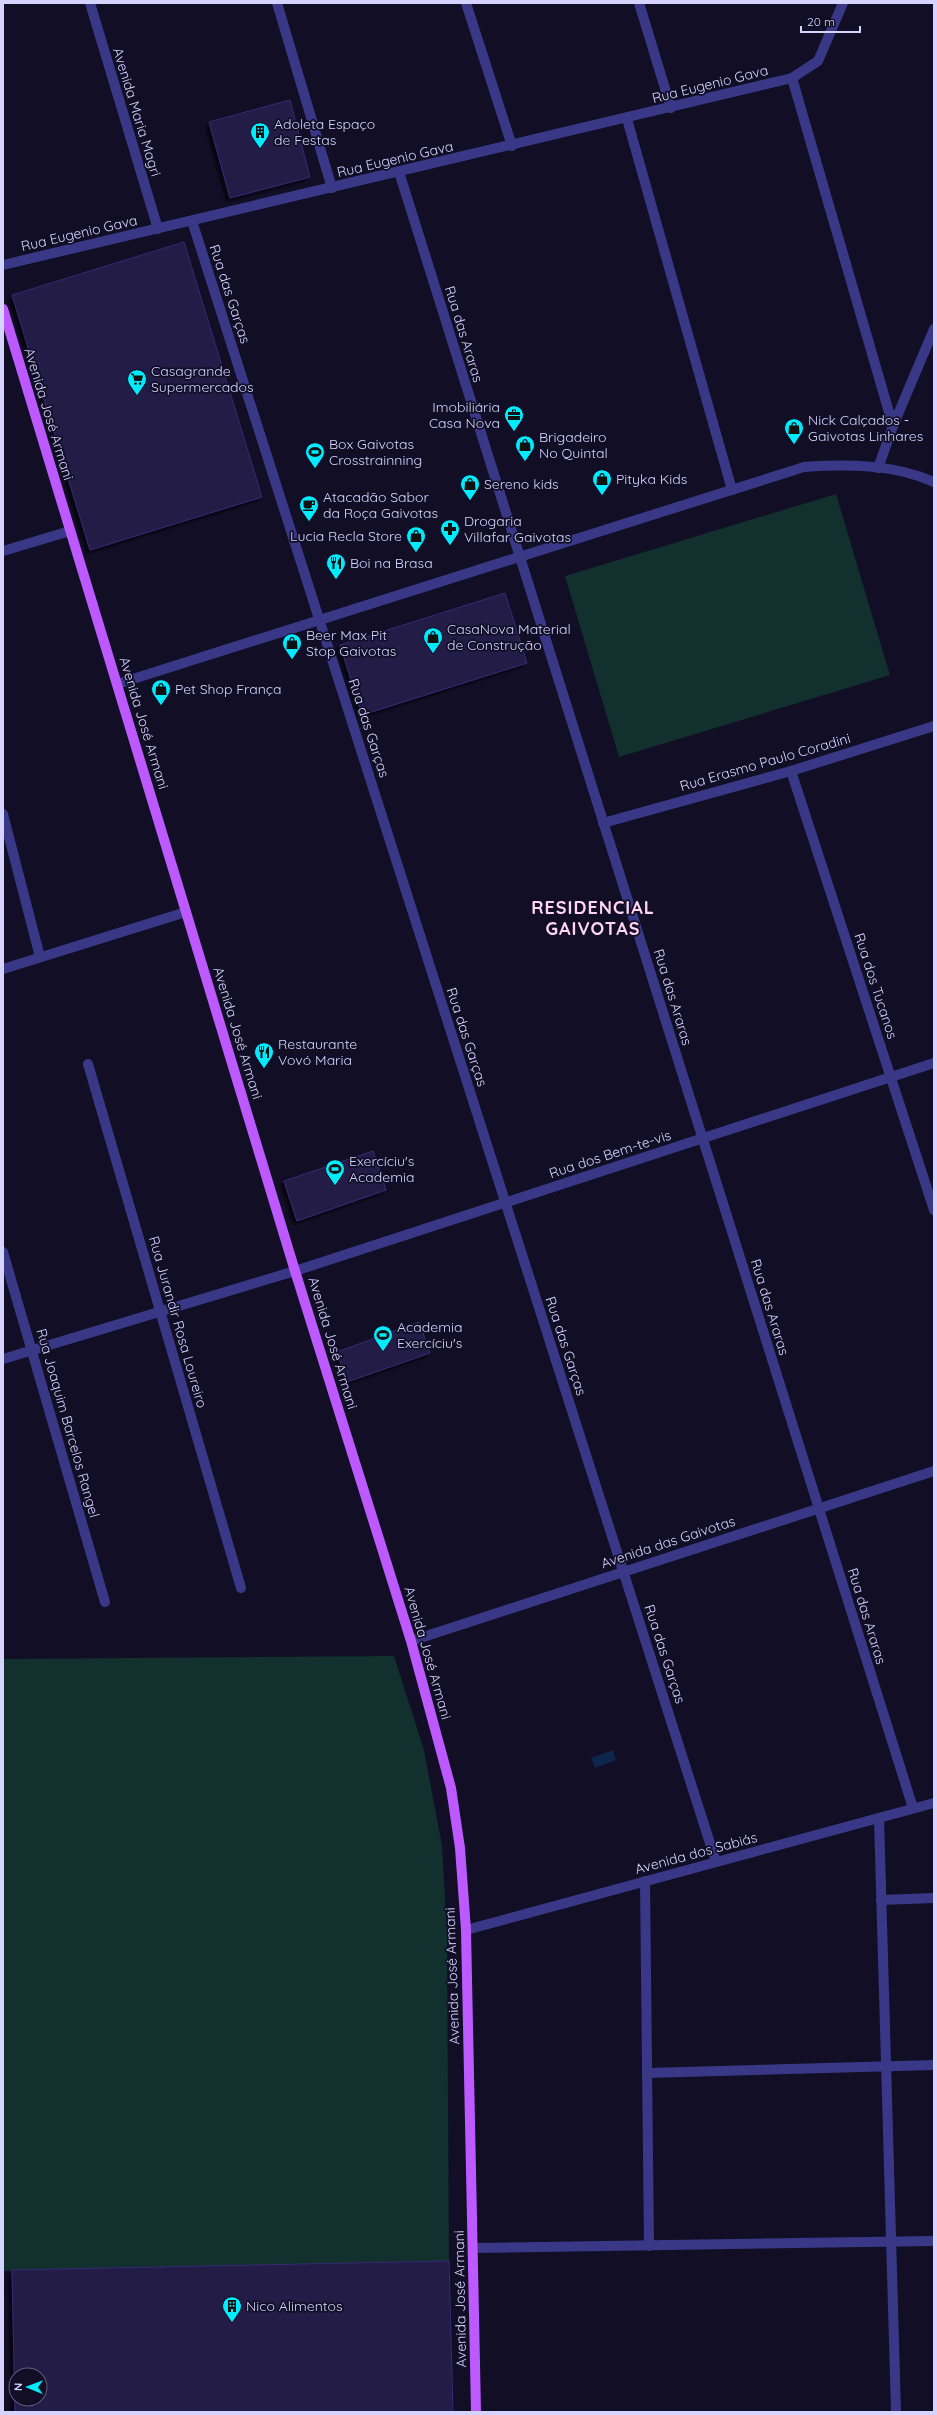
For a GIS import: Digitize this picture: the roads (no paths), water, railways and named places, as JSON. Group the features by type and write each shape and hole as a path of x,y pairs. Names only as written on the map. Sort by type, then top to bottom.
{"main road":[{"name":"Avenida José Armani","path":"3,309 186,912 411,1641 451,1788 460,1848 466,1930 476,2412"}],"street":[{"name":"Avenida Maria Magri","path":"90,3 158,229"},
{"path":"277,3 332,188"},
{"path":"466,3 512,146"},
{"path":"639,3 671,108"},
{"name":"Rua Eugenio Gava","path":"3,265 627,119 792,78 818,61 843,3"},
{"path":"792,78 893,426"},
{"path":"627,119 732,490"},
{"name":"Rua das Araras","path":"399,172 913,1808"},
{"name":"Rua das Garças","path":"192,221 716,1862"},
{"path":"878,468 893,426 934,329"},
{"path":"117,684 804,467 847,464 902,472 934,482"},
{"path":"3,551 70,531"},
{"name":"Rua Erasmo Paulo Coradini","path":"603,823 791,771 934,726"},
{"name":"Rua dos Tucanos","path":"791,771 934,1210"},
{"path":"3,814 40,957"},
{"path":"3,968 186,912"},
{"name":"Rua dos Bem-te-vis","path":"3,1359 296,1271 934,1063"},
{"name":"Rua Jurandir Rosa Loureiro","path":"88,1064 241,1588"},
{"name":"Rua Joaquim Barcelos Rangel","path":"3,1252 105,1602"},
{"name":"Avenida das Gaivotas","path":"411,1641 934,1472"},
{"name":"Avenida dos Sabiás","path":"466,1930 934,1802"},
{"path":"879,1818 896,2412"},
{"path":"645,1881 649,2246"},
{"path":"881,1900 934,1898"},
{"path":"648,2073 934,2064"},
{"path":"473,2248 934,2241"}],"water":[{"path":"613,1750 616,1760 595,1768 591,1758"}],"place":[{"name":"Adoleta Espaço de Festas","path":"260,149"},
{"name":"Casagrande Supermercados","path":"137,396"},
{"name":"Imobiliária Casa Nova","path":"514,432"},
{"name":"Nick Calçados - Gaivotas Linhares","path":"794,445"},
{"name":"Brigadeiro No Quintal","path":"525,462"},
{"name":"Box Gaivotas Crosstrainning","path":"315,469"},
{"name":"Pityka Kids","path":"602,496"},
{"name":"Sereno kids","path":"470,501"},
{"name":"Atacadão Sabor da Roça Gaivotas","path":"309,522"},
{"name":"Drogaria Villafar Gaivotas","path":"450,546"},
{"name":"Lucia Recla Store","path":"416,553"},
{"name":"Boi na Brasa","path":"336,580"},
{"name":"CasaNova Material de Construção","path":"433,654"},
{"name":"Beer Max Pit Stop Gaivotas","path":"292,660"},
{"name":"Pet Shop França","path":"161,706"},
{"name":"Restaurante Vovó Maria","path":"264,1069"},
{"name":"Exercíciu's Academia","path":"335,1186"},
{"name":"Academia Exercíciu's","path":"383,1352"},
{"name":"Nico Alimentos","path":"232,2323"}],"district":[{"name":"RESIDENCIAL GAIVOTAS","path":"593,918"}]}
